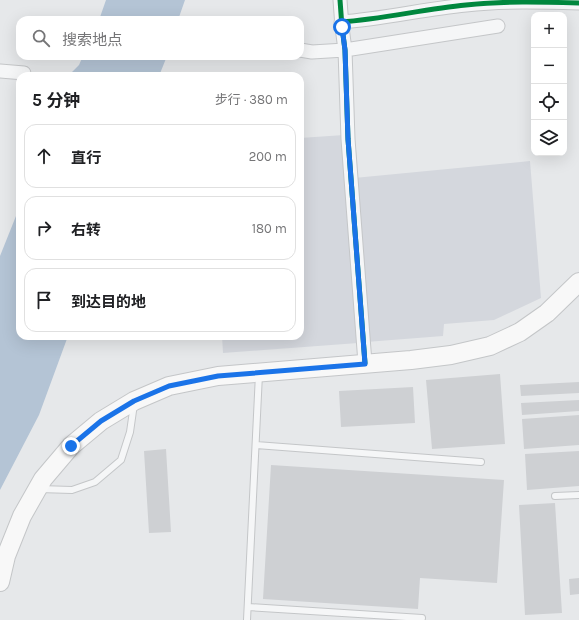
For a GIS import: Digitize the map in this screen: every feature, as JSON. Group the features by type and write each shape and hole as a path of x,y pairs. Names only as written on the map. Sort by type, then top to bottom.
{"main road":[{"path":"0,582 6,556 22,516 43,479 71,446 101,421 134,401 169,386 218,376 365,364 451,355 490,346 520,332 548,313 579,282"}],"street":[{"path":"340,0 345,50 348,139 365,364"},
{"path":"341,22 360,21 466,5 522,2 579,3"},
{"path":"304,51 312,52 345,50 498,26"},
{"path":"0,71 16,72"}],"lane":[{"path":"247,620 259,372"},
{"path":"37,489 72,490 95,482 121,460 130,432 134,401"},
{"path":"256,445 480,462"},
{"path":"555,496 579,494"},
{"path":"248,607 422,618"}],"shaded area":[{"path":"344,135 358,343 223,353 222,340 304,340 304,138"},
{"path":"530,161 541,298 494,320 444,324 443,336 366,342 354,178"}],"water":[{"path":"106,0 185,0 179,16 100,16"},
{"path":"81,60 165,60 161,72 72,72 79,65"},
{"path":"16,216 16,340 67,340 39,415 0,490 0,256"}],"building":[{"path":"500,374 505,444 432,449 426,380"},
{"path":"579,382 579,393 521,396 520,385"},
{"path":"413,387 415,423 341,427 339,391"},
{"path":"579,400 579,411 522,415 521,403"},
{"path":"579,415 579,445 524,449 522,419"},
{"path":"166,449 171,532 149,533 144,451"},
{"path":"579,451 579,486 527,490 525,454"},
{"path":"271,465 504,480 497,583 420,578 418,609 263,599"},
{"path":"555,503 562,613 525,615 519,505"},
{"path":"579,578 579,594 570,595 569,579"}],"cycle path":[{"path":"340,0 345,50 348,139 365,363"},
{"path":"341,22 480,4 522,2 579,3"}],"route":[{"path":"71,446 101,421 134,401 169,386 218,376 365,364 348,139 345,50 342,27"}]}
